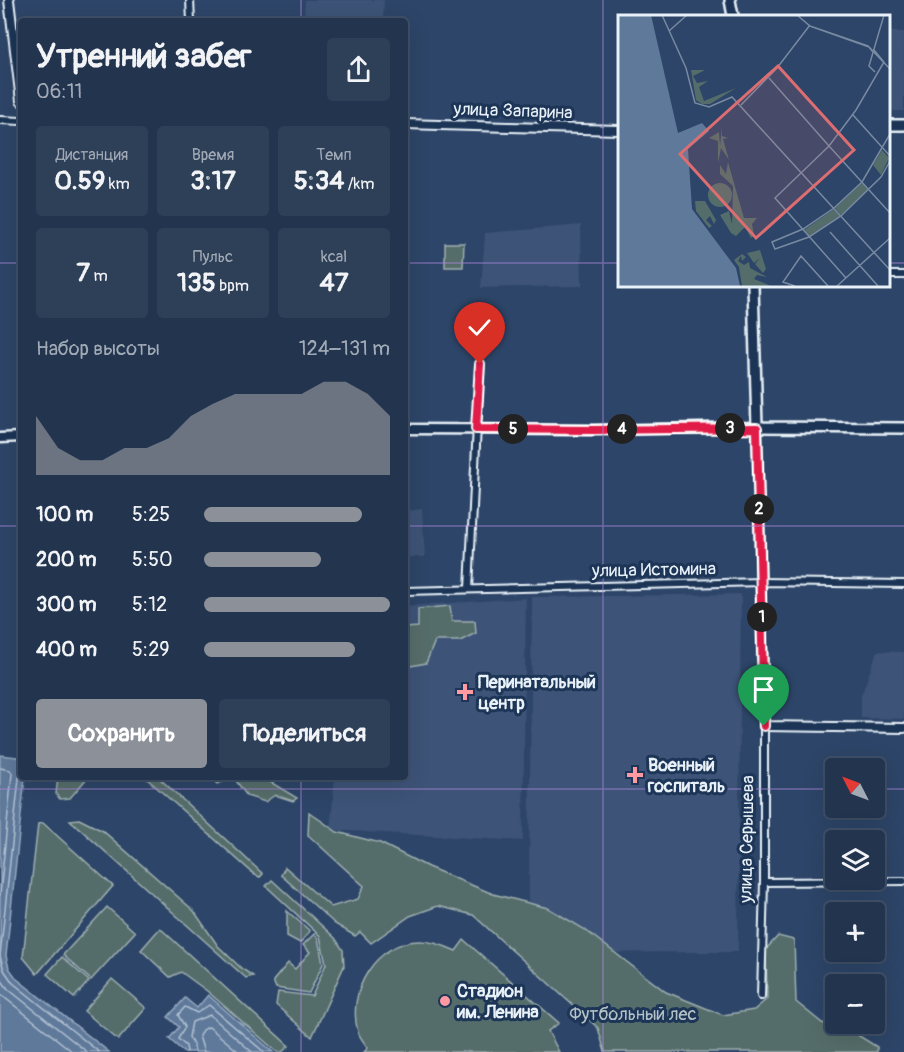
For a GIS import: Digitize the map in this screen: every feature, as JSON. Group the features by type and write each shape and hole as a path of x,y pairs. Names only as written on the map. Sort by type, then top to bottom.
{"main road":[{"path":"730,0 733,15"},
{"name":"улица Серышева","path":"753,286 757,428"},
{"path":"408,429 904,428"},
{"path":"0,438 18,437"}],"street":[{"path":"9,0 18,76"},
{"path":"190,0 191,18"},
{"path":"0,120 18,121"},
{"name":"улица Запарина","path":"408,124 618,130"},
{"path":"469,589 480,364"},
{"name":"улица Серышева","path":"757,428 764,726 764,882 760,996"},
{"name":"улица Истомина","path":"408,591 762,582 904,584"},
{"path":"764,726 904,728"},
{"path":"764,882 904,881"}],"shaded area":[{"path":"305,0 384,0 383,18 304,18"},
{"path":"889,32 904,32 904,111 889,111"},
{"path":"581,225 582,286 481,288 485,233"},
{"path":"422,509 425,557 408,557 408,511"},
{"name":"Военный госпиталь","path":"741,594 738,952 528,953 532,597"},
{"name":"Перинатальный центр","path":"526,598 523,841 330,830 335,780 408,780 408,606"},
{"path":"877,651 904,652 904,719 861,718 861,696"}],"green space":[{"path":"445,243 464,243 463,267 445,267"},
{"path":"450,606 452,621 475,621 476,633 460,641 435,641 426,663 408,666 408,628 418,627 418,609"},
{"path":"58,780 85,780 70,798 60,799 56,794"},
{"path":"148,780 161,780 263,874 260,877"},
{"path":"212,780 228,780 217,784"},
{"path":"235,780 267,780 297,798 293,801 275,795 265,802 247,796"},
{"name":"Футбольный лес","path":"309,812 337,832 380,843 428,867 493,894 548,908 584,929 666,992 723,1015 754,1010 767,999 766,949 778,936 794,940 796,1002 825,1024 825,1034 856,1034 877,1047 877,1052 605,1052 598,1028 473,915 438,906 410,916 371,943 360,932 355,936 335,924 281,875 285,867 331,907 358,899 364,886 308,835"},
{"path":"79,819 103,831 194,911 218,946 242,969 253,976 246,978 70,820"},
{"path":"43,823 113,886 37,974 23,957 38,824"},
{"path":"272,880 335,938 343,950 344,966 312,1037 276,1005 278,992 312,996 326,964 320,936 266,886"},
{"path":"107,907 135,932 91,980 63,955"},
{"path":"287,911 310,931 300,943 287,936"},
{"path":"160,928 289,1046 282,1052 277,1052 207,991 181,972 170,977 141,950"},
{"path":"314,934 318,938 323,964 309,993 276,988 273,981 288,963 295,969 310,952 303,945"},
{"name":"Стадион им. Ленина","path":"464,940 559,1023 548,1031 559,1052 364,1052 368,1048 358,1032 355,1017 356,1001 368,972 378,959 404,943 430,942 456,951"},
{"path":"62,957 89,981 74,998 47,974"},
{"path":"112,979 146,1008 118,1040 84,1011"}],"water":[{"path":"0,755 18,758 18,780 25,780 6,956 9,968 17,979 109,1052 0,1052"},
{"path":"208,995 273,1052 184,1052 169,1039 179,1027 168,1017 185,998 197,1008"}],"place":[{"name":"Перинатальный центр","path":"465,692"},
{"name":"Военный госпиталь","path":"635,775"},
{"name":"Стадион им. Ленина","path":"445,1001"}],"route":[{"path":"480,364 476,429 757,428 764,726"}]}
